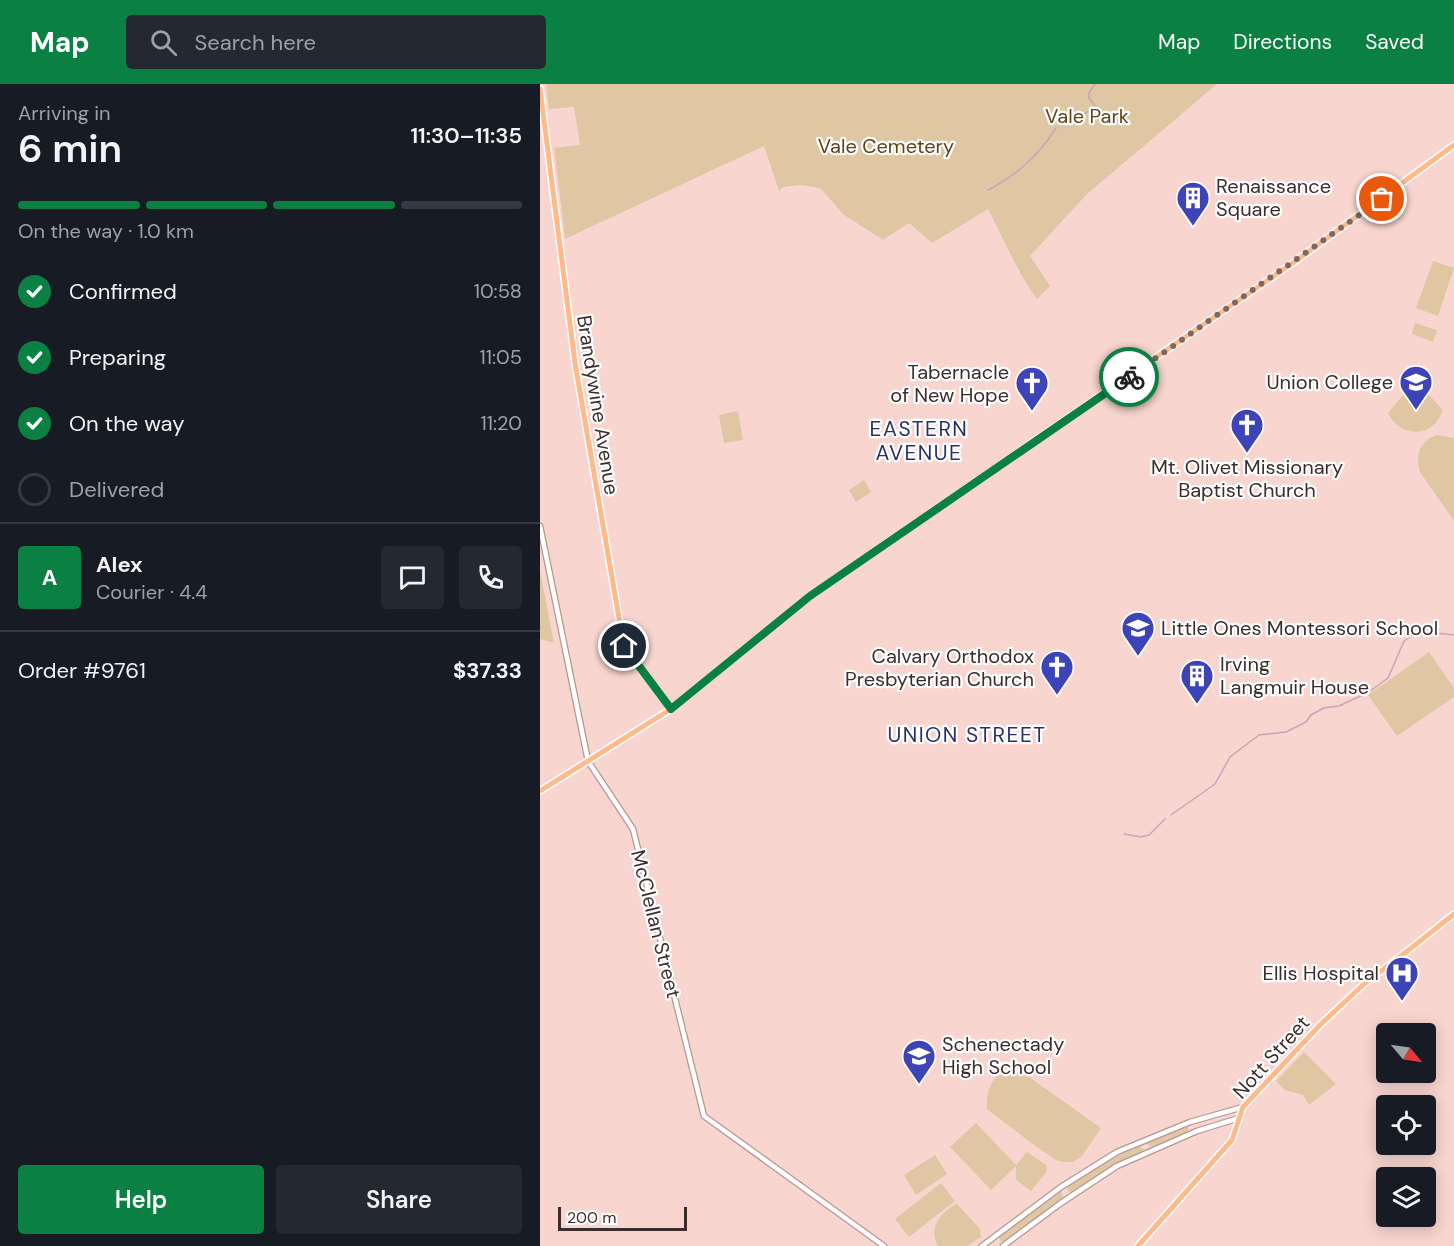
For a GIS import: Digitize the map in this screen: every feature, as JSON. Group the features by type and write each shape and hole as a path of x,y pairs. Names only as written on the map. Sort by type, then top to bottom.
{"main road":[{"name":"Brandywine Avenue","path":"540,89 574,357 624,646 671,709"},
{"path":"540,791 671,709 810,596 1297,260 1454,145"},
{"name":"Nott Street","path":"1138,1246 1232,1140 1243,1107 1341,1003 1454,914"}],"street":[{"name":"McClellan Street","path":"540,526 588,762 633,828 704,1116 884,1246"},
{"path":"982,1246 1061,1187 1118,1152 1190,1122 1243,1107"},
{"path":"1004,1246 1069,1197 1117,1166 1197,1131 1239,1118"}],"green space":[{"path":"546,84 1217,84 1086,195 1030,256 1050,286 1037,299 1017,267 988,209 932,243 909,223 883,240 844,215 820,188 800,185 783,187 779,191 764,146 565,239 554,148 580,145 574,107 549,109"},
{"path":"1433,261 1454,268 1438,316 1416,308"},
{"path":"1415,323 1437,330 1433,342 1412,334"},
{"path":"1414,382 1417,382 1443,410 1439,419 1432,426 1417,432 1401,427 1388,413"},
{"path":"738,411 743,440 724,443 719,415"},
{"path":"1437,435 1454,438 1454,521 1420,472 1418,454 1420,449 1426,441"},
{"path":"864,480 871,492 856,502 849,490"},
{"path":"540,571 554,643 540,639"},
{"path":"1429,652 1454,688 1454,697 1397,736 1368,695"},
{"path":"1304,1052 1336,1084 1309,1105 1303,1095 1285,1090 1276,1081"},
{"path":"1022,1073 1029,1077 1101,1128 1082,1156 1073,1162 1056,1160 987,1109 990,1086 995,1078 998,1074"},
{"path":"976,1123 1016,1165 1027,1152 1046,1165 1047,1171 1031,1191 1016,1180 1016,1166 991,1190 950,1147"},
{"path":"1188,1126 1188,1132 1152,1147 1147,1144 1150,1140"},
{"path":"1139,1146 1144,1149 1141,1154 1114,1165 1072,1192 1068,1191 1069,1185 1102,1164"},
{"path":"935,1155 947,1174 916,1195 904,1175"},
{"path":"941,1183 955,1201 909,1237 895,1219"},
{"path":"1061,1191 1063,1198 1003,1243 1000,1241 999,1236"},
{"path":"957,1204 980,1229 981,1237 967,1246 938,1246 934,1233 937,1221 945,1211"}],"waterway":[{"path":"1062,124 1094,108 1089,93 1095,84"},
{"path":"988,190 1027,164 1056,128"},
{"path":"1171,815 1215,784 1230,757 1259,735 1286,732 1306,722 1311,715 1324,708 1339,706 1369,692 1388,678 1404,641 1414,634 1428,632 1454,635"},
{"path":"1124,834 1141,837 1149,835 1165,819"}],"way so far":[{"path":"1129,377 1382,199"}],"place":[{"name":"Renaissance Square","path":"1193,227"},
{"name":"Union College","path":"1416,411"},
{"name":"Tabernacle of New Hope","path":"1032,412"},
{"name":"Mt. Olivet Missionary Baptist Church","path":"1247,454"},
{"name":"Little Ones Montessori School","path":"1138,657"},
{"name":"Calvary Orthodox Presbyterian Church","path":"1057,696"},
{"name":"Irving Langmuir House","path":"1197,705"},
{"name":"Ellis Hospital","path":"1402,1002"},
{"name":"Schenectady High School","path":"919,1085"}],"district":[{"name":"EASTERN AVENUE","path":"919,441"},
{"name":"UNION STREET","path":"967,735"}],"route":[{"path":"624,646 671,709 810,596 1129,377"}],"park label":[{"name":"Vale Park","path":"1087,116"},
{"name":"Vale Cemetery","path":"886,146"}]}
